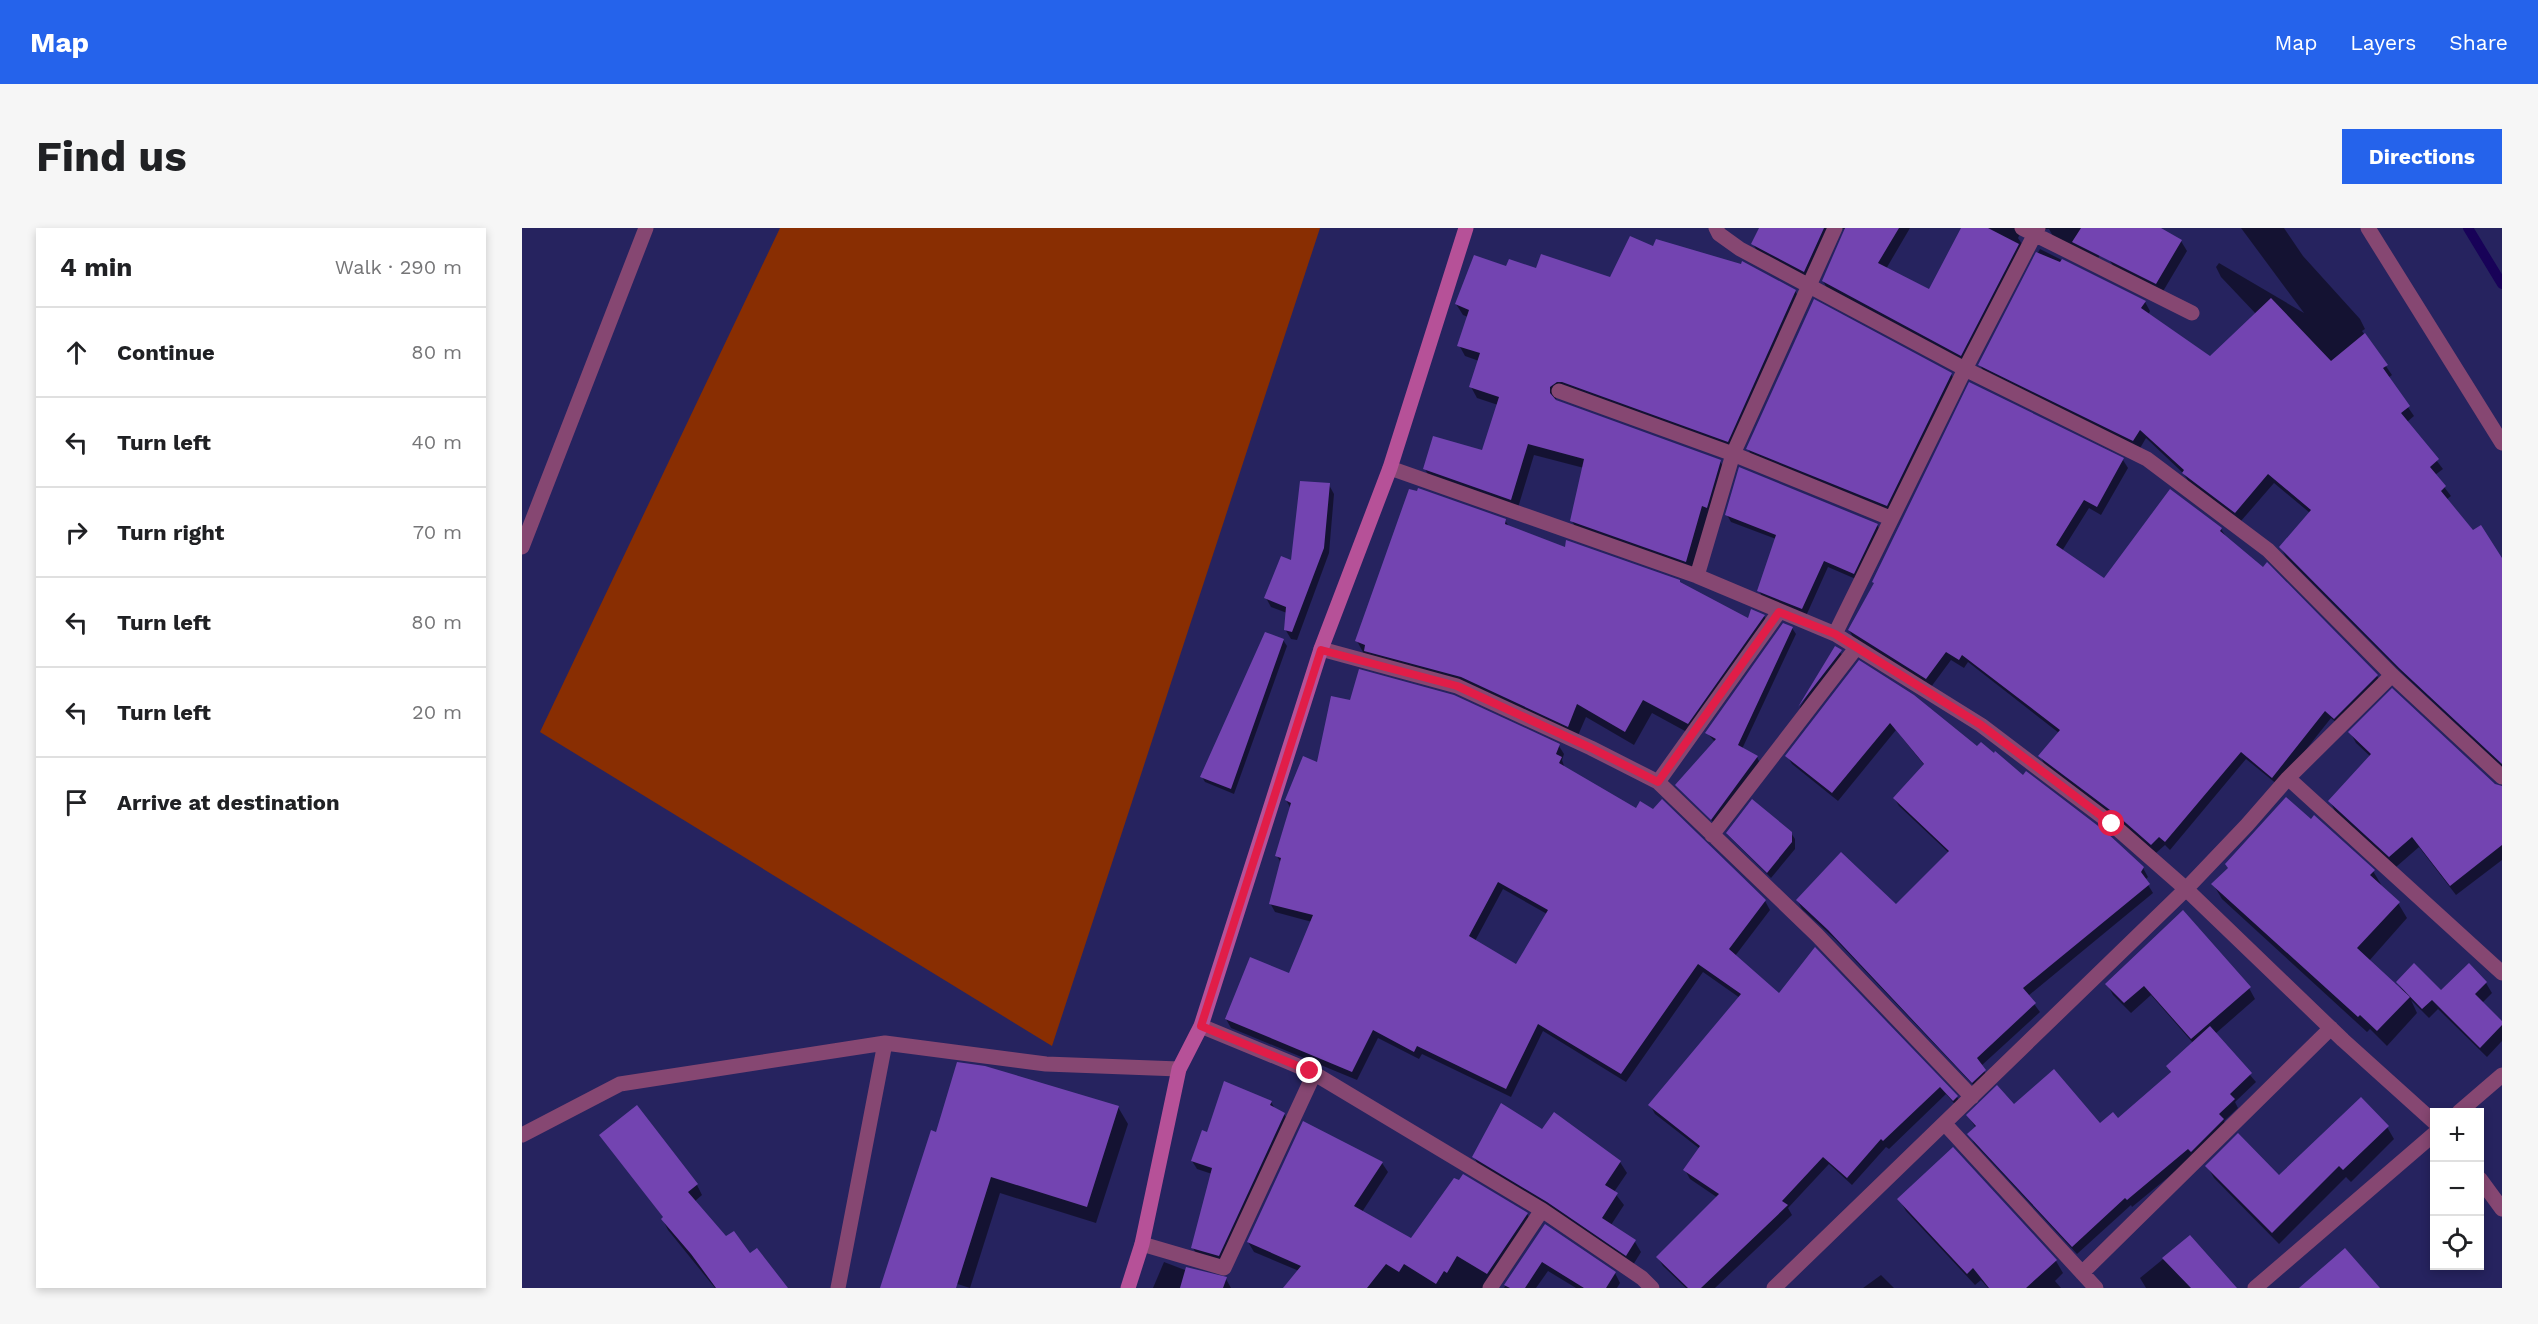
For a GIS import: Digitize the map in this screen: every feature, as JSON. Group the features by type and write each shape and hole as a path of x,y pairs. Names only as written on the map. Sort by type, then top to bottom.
{"street":[{"path":"522,547 646,228"},
{"path":"1128,1288 1142,1244 1179,1069 1201,1026 1321,650 1390,468 1466,228"},
{"path":"1716,228 1719,234 1740,249 1965,369 2146,459 2268,550 2392,675 2502,777"},
{"path":"1697,576 1732,454 1835,228"},
{"path":"2368,228 2502,443"},
{"path":"1835,634 2031,230 2192,313"},
{"path":"1559,391 1732,454 1890,518"},
{"path":"1390,468 1697,576 1835,634 1981,725 2112,824 2186,889 2331,1028 2430,1118"},
{"path":"1658,782 1779,612"},
{"path":"1712,834 1856,648"},
{"path":"1321,650 1457,686 1591,748 1658,782 1817,935 1972,1097"},
{"path":"1774,1288 2186,889 2288,778 2392,675"},
{"path":"2288,778 2502,973"},
{"path":"1201,1026 1314,1074 1542,1210 1642,1278 1652,1288"},
{"path":"2082,1273 2331,1028"},
{"path":"522,1135 620,1084 885,1043 1046,1064 1179,1069"},
{"path":"838,1288 885,1043"},
{"path":"1142,1244 1224,1268 1314,1074"},
{"path":"2465,1108 2502,1074"},
{"path":"1945,1124 2096,1288"},
{"path":"2255,1288 2430,1137"},
{"path":"2484,1184 2502,1209"},
{"path":"1490,1288 1542,1210"}],"shaded area":[{"path":"780,228 1320,228 1052,1046 540,732"}],"building":[{"path":"1759,228 1824,228 1804,272 1751,244"},
{"path":"1845,228 1899,228 1878,263 1929,289 1961,228 1988,228 2019,244 1961,356 1822,281"},
{"path":"2081,228 2161,228 2182,240 2156,284 2072,242"},
{"path":"1630,236 1653,246 1656,239 1741,264 1742,261 1796,290 1728,442 1562,382 1557,382 1550,387 1550,393 1556,400 1721,460 1707,508 1702,506 1686,562 1570,521 1584,459 1528,444 1511,500 1423,469 1433,436 1482,450 1499,397 1469,387 1480,353 1457,346 1469,310 1455,304 1474,255 1506,266 1509,259 1536,268 1541,254 1610,277"},
{"path":"2036,252 2060,262 2062,259 2146,301 2141,308 2210,356 2271,298 2331,361 2365,333 2388,365 2383,368 2410,406 2401,413 2439,459 2430,467 2446,486 2441,491 2473,530 2481,525 2502,558 2502,764 2399,668 2279,547 2311,510 2268,474 2235,513 2182,473 2184,470 2140,430 2133,441 1978,365"},
{"path":"1814,299 1952,373 1887,506 1746,449"},
{"path":"1969,382 2124,458 2097,507 2084,500 2056,545 2104,578 2170,489 2222,528 2220,531 2263,567 2267,562 2378,675 2334,719 2325,711 2272,778 2241,752 2165,842 2159,837 2151,845 2118,816 2038,756 2060,730 1962,655 1959,660 1946,652 1926,679 1848,630 1874,583 1872,582"},
{"path":"1739,467 1878,524 1854,574 1824,561 1802,609 1757,591 1776,535 1725,515"},
{"path":"1300,481 1330,483 1324,548 1292,632 1284,630 1286,607 1264,598 1281,556 1291,560"},
{"path":"1418,488 1506,519 1505,524 1565,547 1566,540 1680,580 1748,618 1751,609 1765,615 1688,724 1643,700 1625,732 1577,704 1568,727 1461,677 1364,651 1365,645 1355,641 1409,489 1417,491"},
{"path":"1783,623 1793,627 1738,745 1758,756 1711,820 1675,785 1716,739 1705,733"},
{"path":"1265,632 1284,639 1231,789 1200,777"},
{"path":"1835,646 1842,650 1798,707"},
{"path":"1859,660 1914,695 1977,746 1981,742 2023,775 2026,771 2106,832 2144,867 2141,872 2150,884 2023,988 2036,1003 1977,1058 1986,1070 1972,1083 1828,930 1796,900 1841,852 1896,904 1949,851 1893,798 1924,764 1890,723 1832,793 1785,756"},
{"path":"1359,669 1454,695 1560,744 1556,754 1562,757 1559,763 1636,808 1640,801 1653,809 1662,799 1766,900 1729,949 1779,993 1815,947 1958,1096 1953,1101 1940,1087 1883,1141 1881,1139 1847,1178 1823,1157 1782,1201 1788,1205 1701,1288 1688,1288 1656,1257 1719,1194 1683,1170 1700,1146 1648,1105 1741,994 1698,964 1621,1074 1538,1024 1506,1089 1417,1046 1414,1052 1373,1030 1352,1072 1225,1019 1250,957 1289,973 1313,915 1269,904 1281,858 1275,856 1291,803 1285,800 1303,756 1317,762 1331,696 1350,700","holes":["1498,882 1548,910 1516,964 1469,936"]},
{"path":"2392,688 2495,784 2502,786 2502,845 2450,886 2412,837 2389,857 2328,801 2371,754 2348,732"},
{"path":"2286,797 2311,819 2314,815 2375,870 2370,875 2400,902 2357,948 2410,997 2377,1031 2360,1015 2358,1017 2211,884 2228,868 2225,864"},
{"path":"1752,799 1792,832 1792,842 1767,873 1726,833"},
{"path":"2183,910 2251,987 2191,1039 2144,986 2124,1003 2105,984"},
{"path":"2414,963 2441,990 2469,963 2487,982 2475,994 2502,1021 2502,1025 2480,1048 2432,1000 2422,1009 2396,982"},
{"path":"2210,1026 2252,1073 2230,1094 2235,1099 2219,1114 2224,1119 2191,1152 2188,1149 2127,1200 2125,1198 2072,1247 1967,1134 1976,1126 1966,1115 1997,1085 2014,1104 2054,1069 2100,1123 2113,1112 2118,1118 2171,1072 2166,1066"},
{"path":"957,1062 985,1066 1119,1106 1087,1207 991,1177 956,1288 880,1288 931,1130 936,1132"},
{"path":"1224,1081 1272,1101 1270,1105 1285,1113 1219,1256 1191,1248 1212,1168 1191,1161 1202,1130 1207,1132"},
{"path":"2361,1097 2389,1126 2343,1170 2339,1166 2272,1233 2205,1166 2238,1133 2279,1175"},
{"path":"1501,1103 1542,1129 1554,1112 1621,1161 1605,1185 1618,1193 1602,1218 1636,1240 1626,1256 1547,1202 1472,1157"},
{"path":"637,1105 698,1184 688,1192 726,1236 734,1231 750,1253 757,1248 788,1288 716,1288 599,1135"},
{"path":"1303,1121 1383,1162 1354,1206 1411,1238 1454,1178 1459,1180 1463,1174 1528,1213 1487,1274 1457,1256 1447,1273 1444,1271 1436,1284 1404,1264 1399,1272 1386,1264 1367,1288 1283,1288 1301,1266 1247,1242"},
{"path":"1953,1147 2057,1260 2026,1288 1989,1288 1973,1268 1967,1274 1897,1199"},
{"path":"1545,1224 1616,1272 1606,1288 1584,1288 1542,1262 1525,1288 1510,1288 1504,1285"},
{"path":"2190,1235 2237,1288 2191,1288 2162,1258"},
{"path":"2345,1248 2380,1288 2299,1288"},
{"path":"1186,1267 1227,1277 1223,1288 1180,1288"}],"waterway":[{"path":"2468,228 2502,284"}],"route":[{"path":"1310,1071 1201,1026 1321,650 1457,686 1591,748 1658,782 1779,612 1835,634 1981,725 2112,824"}]}
